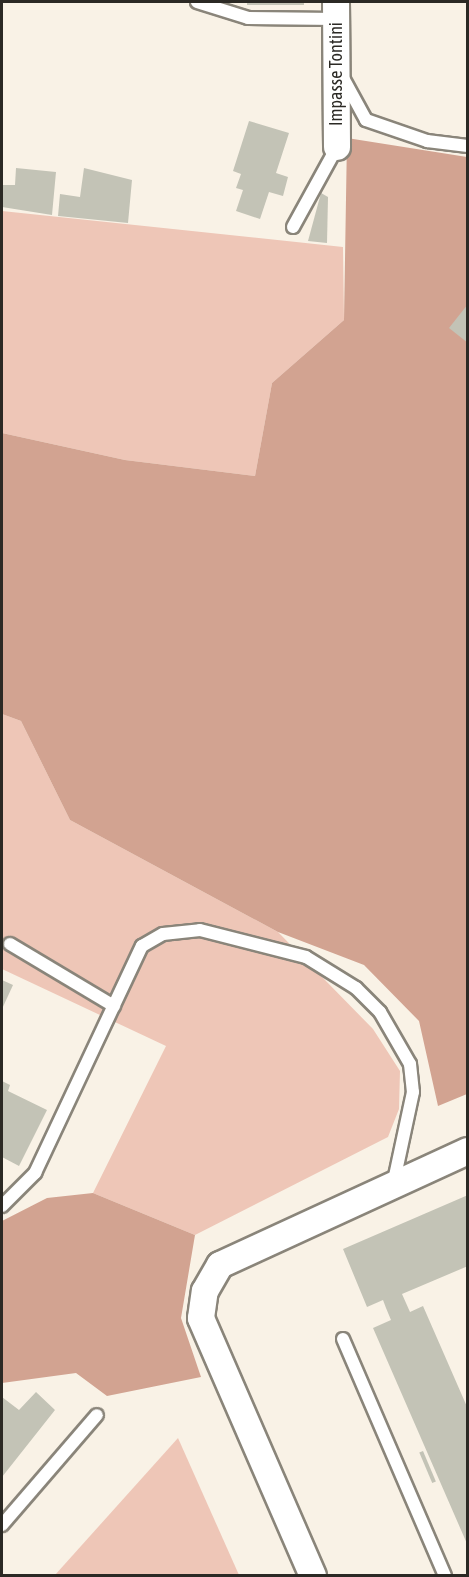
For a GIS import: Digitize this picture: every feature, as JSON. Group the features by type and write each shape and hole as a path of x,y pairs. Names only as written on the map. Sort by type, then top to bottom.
{"street":[{"name":"Impasse Tontini","path":"336,10 337,147"},
{"path":"313,1575 201,1318 205,1290 220,1265 394,1181 468,1151"}],"lane":[{"path":"197,2 248,18 336,10"},
{"path":"336,64 366,120 427,141 468,146"},
{"path":"293,227 337,147"},
{"path":"2,1206 35,1173 142,946 163,934 200,930 237,935 306,957 356,988 380,1012 410,1064 413,1092 394,1181"},
{"path":"10,944 114,1006"},
{"path":"343,1339 445,1575"},
{"path":"2,1525 97,1415"}],"shaded area":[{"path":"347,138 467,157 467,1094 438,1106 419,1021 364,965 278,932 70,820 21,721 2,714 2,433 125,460 255,476 272,383 344,320"},
{"path":"2,211 343,247 344,320 272,383 255,476 125,460 2,433"},
{"path":"2,714 21,721 70,820 278,932 373,1029 400,1071 399,1109 388,1137 195,1235 93,1193 166,1046 2,969"},
{"path":"93,1193 195,1235 181,1318 201,1377 107,1396 76,1373 2,1383 2,1221 47,1198"},
{"path":"178,1438 239,1575 55,1575"}],"building":[{"path":"247,2 304,2 304,5 247,5"},
{"path":"249,121 289,133 276,173 288,177 283,196 269,192 260,219 236,211 243,190 236,188 241,174 233,171"},
{"path":"16,168 56,172 52,215 2,207 2,185 15,185"},
{"path":"84,168 132,180 128,223 58,216 60,194 80,197"},
{"path":"321,193 328,197 327,243 308,241"},
{"path":"468,304 468,343 449,328"},
{"path":"2,980 13,985 2,1009"},
{"path":"2,1081 10,1085 8,1091 47,1110 19,1166 2,1157"},
{"path":"468,1195 468,1266 402,1294 410,1312 423,1306 468,1409 468,1546 373,1328 391,1320 383,1300 367,1307 343,1249"},
{"path":"36,1392 55,1410 2,1477 2,1397 19,1410"},
{"path":"423,1451 436,1481 432,1483 419,1453"}]}
